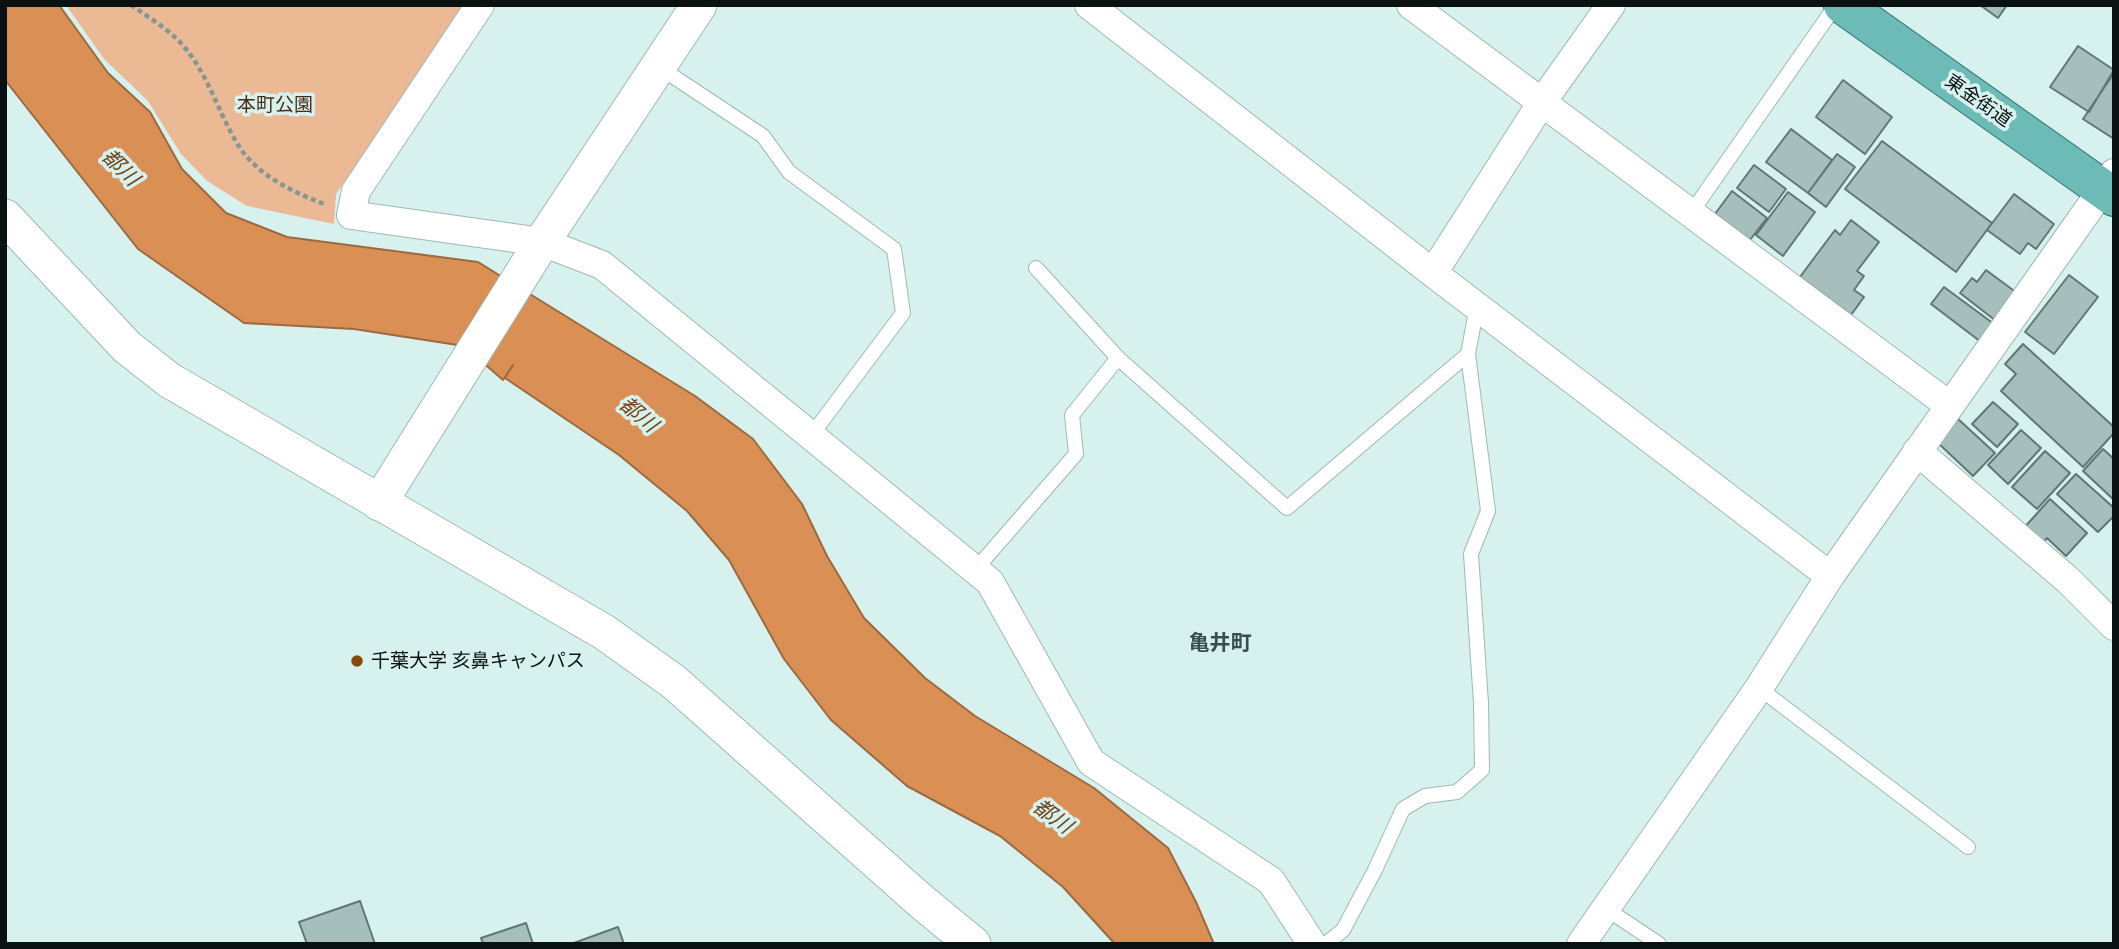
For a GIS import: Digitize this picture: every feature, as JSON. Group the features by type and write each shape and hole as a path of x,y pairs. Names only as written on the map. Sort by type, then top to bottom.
{"highway":[{"name":"東金街道","path":"1843,5 2110,186"}],"street":[{"path":"481,5 356,191 351,215 542,242 602,265 990,582 1091,762 1271,881 1312,944"},
{"path":"379,503 542,242 699,5"},
{"path":"1089,5 1433,273 1830,576"},
{"path":"1411,5 1950,406"},
{"path":"1433,273 1542,102 1611,5"},
{"path":"1581,944 1759,688 1830,576 1917,451 2110,186"},
{"path":"5,217 127,347 169,380 604,632 674,682 973,944"},
{"path":"1917,451 2068,580 2114,626"}],"lane":[{"path":"1691,213 1836,5"},
{"path":"658,66 763,136 789,172 894,249 903,313 810,437"},
{"path":"1036,268 1118,358 1287,508 1468,354"},
{"path":"1326,944 1343,930 1403,809 1425,796 1457,792 1482,770 1481,703 1471,554 1488,511 1468,354 1477,306"},
{"path":"975,569 1076,454 1072,415 1118,358"},
{"path":"1759,688 1968,847"},
{"path":"1605,908 1659,944"}],"path":[{"path":"131,5 164,28 188,50 210,84 241,150 269,177 301,195 351,215"}],"green space":[{"name":"本町公園","path":"66,5 466,5 336,194 334,224 247,206 207,181 181,154 148,101 104,59"}],"water":[{"name":"都川","path":"5,5 59,5 108,73 150,112 182,169 226,213 287,237 478,262 695,396 753,439 802,504 827,556 864,618 925,678 975,716 1094,788 1168,848 1214,944 1115,944 1063,887 1000,836 907,786 831,720 784,659 729,560 687,511 619,455 505,378 513,365 503,380 464,346 354,329 244,323 138,249 5,80"}],"building":[{"path":"1980,5 2007,5 1998,18"},
{"path":"2078,46 2114,70 2089,112 2050,87"},
{"path":"2114,73 2114,139 2083,119"},
{"path":"1843,80 1892,117 1865,154 1816,117"},
{"path":"1791,129 1832,160 1808,193 1766,162"},
{"path":"1882,141 1992,223 1956,272 1845,189"},
{"path":"1837,154 1855,167 1826,207 1808,193"},
{"path":"1754,165 1786,189 1769,212 1737,188"},
{"path":"1732,191 1767,218 1750,240 1715,214"},
{"path":"1788,192 1815,212 1783,256 1756,235"},
{"path":"2014,194 2054,224 2036,249 2028,243 2020,254 1987,230"},
{"path":"1851,220 1879,242 1857,271 1864,276 1854,290 1864,297 1851,315 1800,277 1835,230 1840,235"},
{"path":"1986,270 2017,293 1996,321 1960,293 1972,278 1977,282"},
{"path":"2069,275 2098,297 2054,354 2025,332"},
{"path":"1944,287 1994,324 1981,342 1931,304"},
{"path":"2023,344 2114,427 2114,433 2083,467 2001,391 2016,374 2005,364"},
{"path":"1993,402 2018,424 1997,447 1972,424"},
{"path":"1957,418 1995,453 1973,476 1936,441"},
{"path":"2021,430 2041,448 2008,484 1988,465"},
{"path":"2103,449 2114,459 2114,500 2083,471"},
{"path":"2045,451 2070,473 2037,509 2012,487"},
{"path":"2076,474 2114,508 2114,516 2098,532 2057,494"},
{"path":"2050,499 2087,533 2066,556 2047,538 2041,545 2023,529"},
{"path":"360,901 375,944 307,944 299,922"},
{"path":"526,923 533,944 483,944 481,938"},
{"path":"618,927 624,944 571,944"}],"place":[{"name":"千葉大学 亥鼻キャンパス","path":"357,661"}],"district":[{"name":"亀井町","path":"1220,644"}]}
